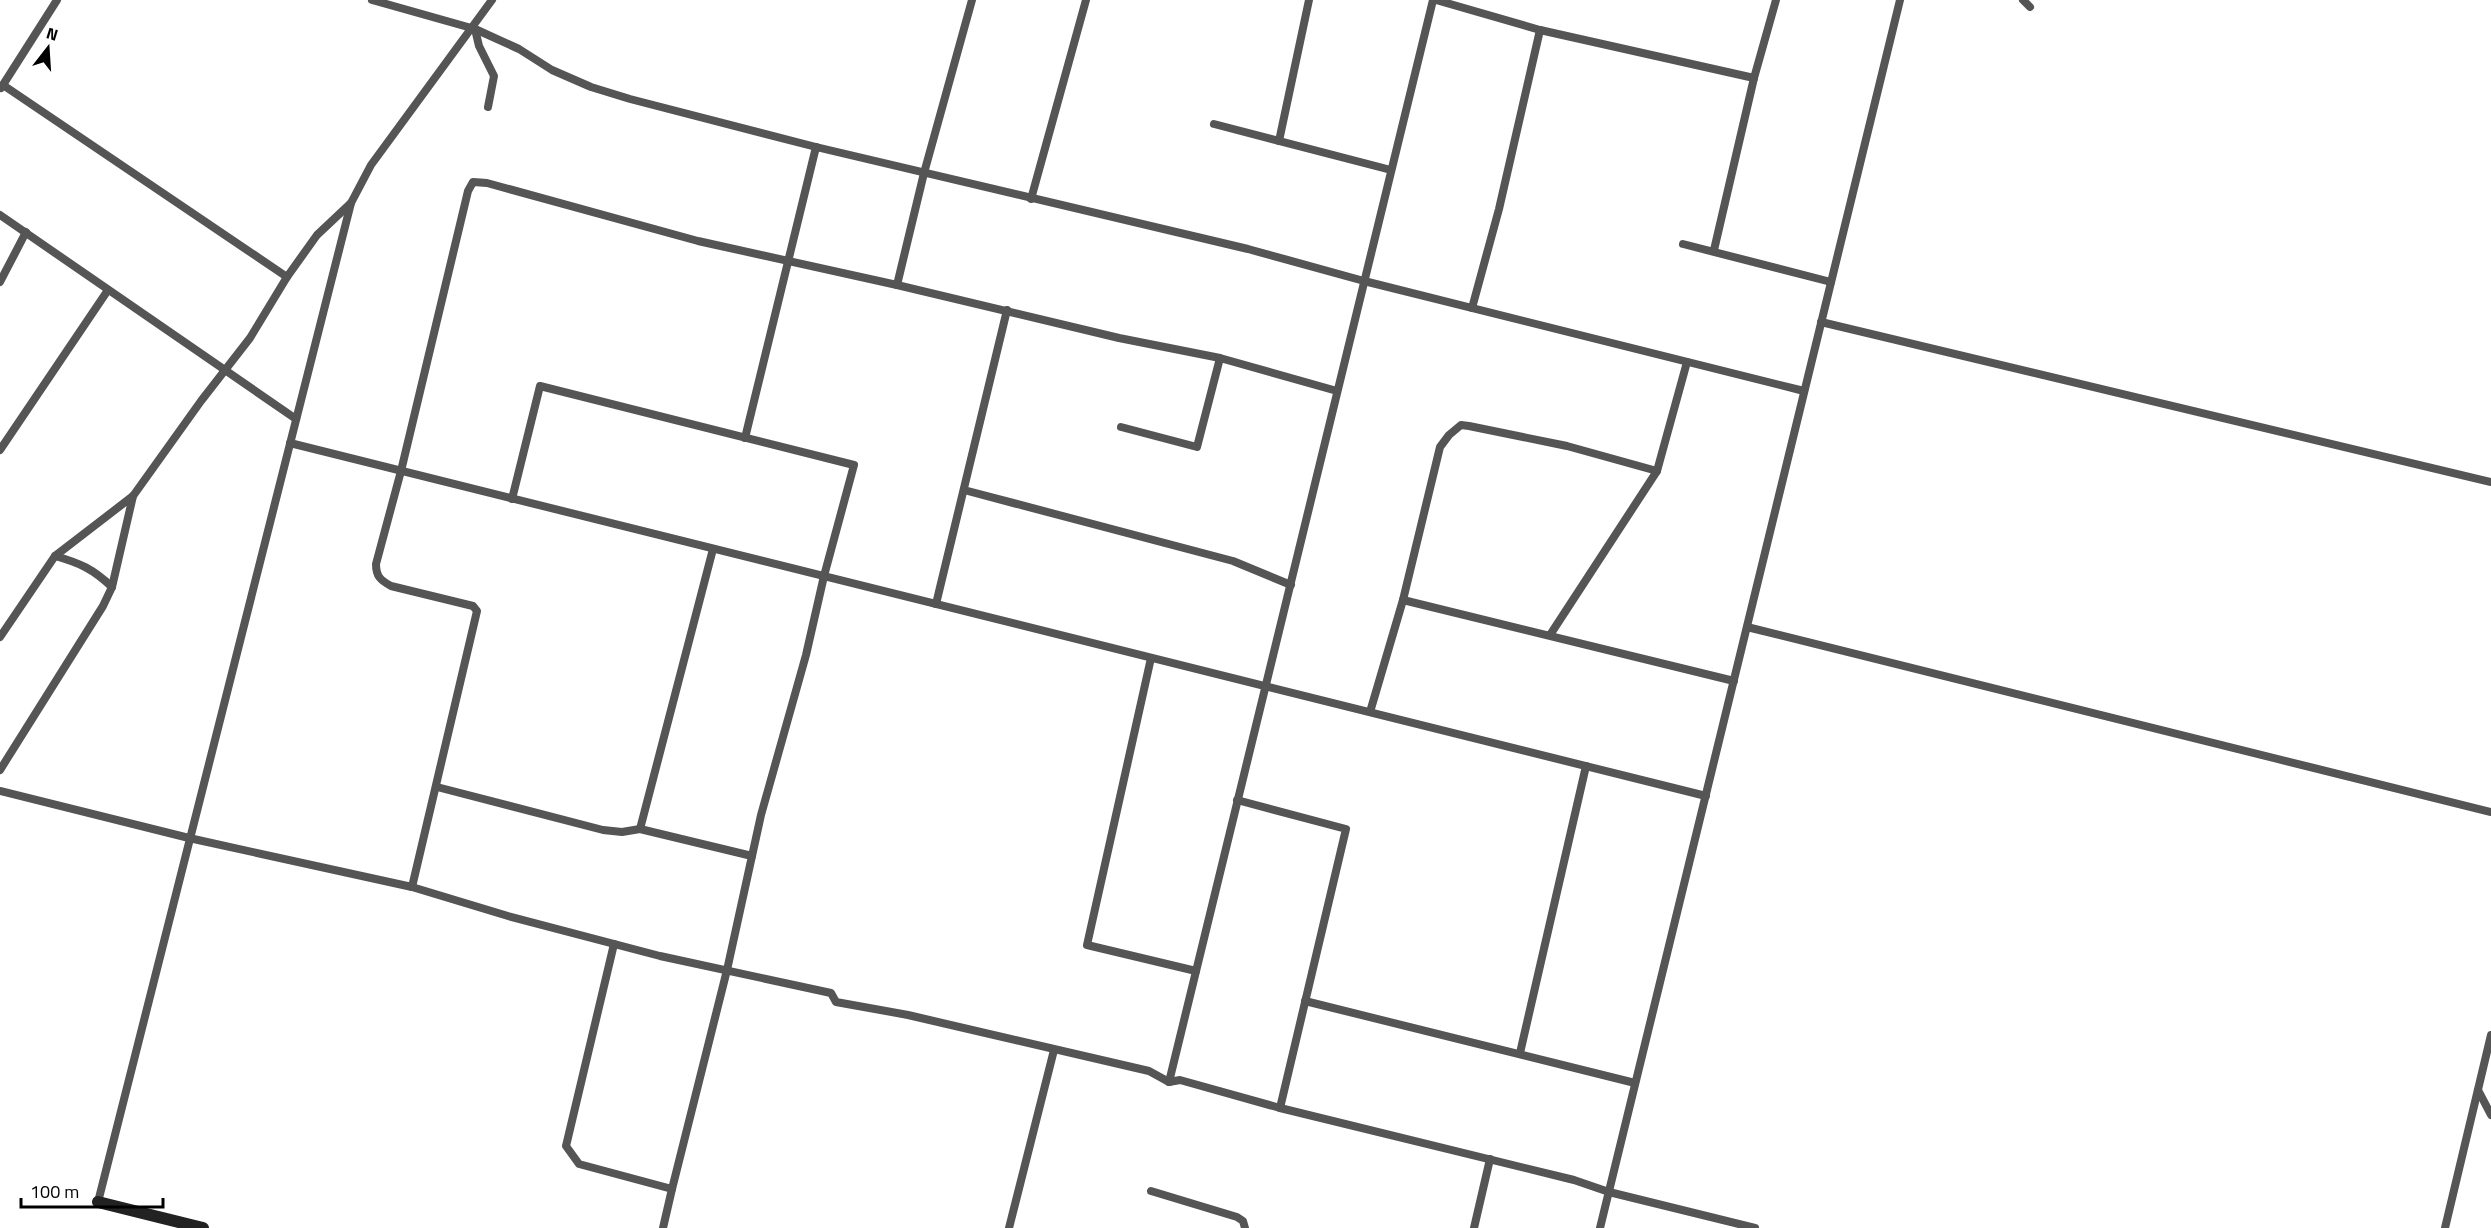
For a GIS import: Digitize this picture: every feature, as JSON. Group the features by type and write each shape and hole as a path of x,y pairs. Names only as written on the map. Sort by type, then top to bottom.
{"street":[{"path":"57,0 1,87 287,277"},
{"path":"372,0 472,28 519,49 552,70 591,87 816,147 1248,249 1364,281 1804,391"},
{"path":"202,1228 98,1202 351,203 371,165 492,0"},
{"path":"897,285 924,173 972,0"},
{"path":"1031,199 1086,0"},
{"path":"1279,141 1309,0"},
{"path":"1169,1082 1434,0 1540,30 1754,78"},
{"path":"1714,250 1754,78 1776,0"},
{"path":"1600,1228 1900,0"},
{"path":"2023,0 2030,7"},
{"path":"472,28 494,76 488,107"},
{"path":"1472,308 1499,208 1540,30"},
{"path":"1214,124 1391,170"},
{"path":"745,438 816,147"},
{"path":"412,887 477,611 473,606 391,586 381,581 376,574 376,564 468,191 473,182 487,183 698,241 1007,310 1119,338 1220,358 1337,391"},
{"path":"0,637 55,556 133,496 201,401 250,338 287,277 317,235 351,203"},
{"path":"0,215 296,419"},
{"path":"0,282 26,232"},
{"path":"1683,244 1714,250 1831,282"},
{"path":"0,450 108,290"},
{"path":"936,604 1007,310"},
{"path":"1821,322 2491,482"},
{"path":"1121,427 1197,447 1220,358"},
{"path":"1550,635 1657,471 1687,362"},
{"path":"512,499 540,386 854,465 752,856 727,970 663,1228"},
{"path":"1370,712 1403,600 1440,447 1449,435 1461,425 1567,446 1657,471"},
{"path":"290,443 1706,796"},
{"path":"964,490 1233,561 1291,585"},
{"path":"0,770 97,616 112,587 133,496"},
{"path":"640,829 713,549"},
{"path":"55,556 82,564 112,587"},
{"path":"1403,600 1734,681"},
{"path":"1747,627 2491,812"},
{"path":"1151,658 1087,945 1196,971"},
{"path":"1520,1053 1586,766"},
{"path":"436,787 603,830 622,832 640,829 752,856"},
{"path":"0,791 189,838 412,887 508,916 614,944 831,993 836,1002 908,1015 1149,1071 1169,1082 1180,1080 1280,1108 1574,1180 1609,1192 1755,1228"},
{"path":"1237,800 1346,829 1280,1108"},
{"path":"614,944 566,1146 579,1164 672,1189"},
{"path":"1305,1001 1635,1083"},
{"path":"2445,1228 2491,1035"},
{"path":"1009,1228 1054,1050"},
{"path":"2478,1090 2491,1115"},
{"path":"1474,1228 1490,1159"},
{"path":"1151,1191 1237,1217 1243,1221 1245,1228"}]}
